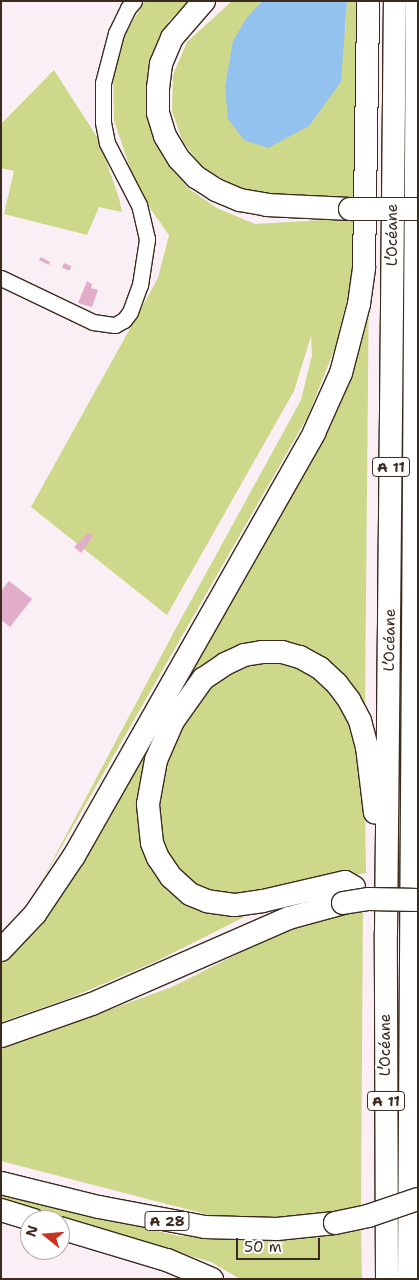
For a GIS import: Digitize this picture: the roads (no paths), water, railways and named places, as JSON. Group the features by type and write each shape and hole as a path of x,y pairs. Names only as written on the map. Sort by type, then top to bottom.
{"highway":[{"path":"204,1 172,38 161,64 158,88 158,113 165,136 179,159 196,177 216,190 240,200 267,205 350,209 418,209"},
{"path":"1,950 35,914 74,856 314,432 341,373 359,304 364,267 368,1"},
{"name":"L’Océane","path":"387,1279 386,933 394,1"},
{"name":"L’Océane","path":"408,1279 417,1"},
{"path":"386,933 376,872 376,829 371,768 363,732 349,700 329,676 300,657 271,652 254,653 234,658 215,671 195,689 173,721 161,747 151,782 148,804 148,823 158,858 176,884 195,896 219,904 234,905 346,891 383,885 418,887"},
{"path":"1,1036 92,1004 346,891 369,899 418,900"},
{"name":"A 28","path":"1,1183 100,1207 205,1226 277,1229 335,1223 368,1216 418,1199"},
{"path":"1,1210 20,1216"},
{"path":"70,1231 167,1260 212,1279"}],"street":[{"path":"1,278 93,322 115,325 124,320 130,312 140,285 147,239 139,205 107,143 102,106 103,83 116,33 128,8 134,1"}],"water":[{"path":"262,1 347,1 341,82 309,126 268,148 244,140 228,119 225,87 233,41 246,19"}]}
